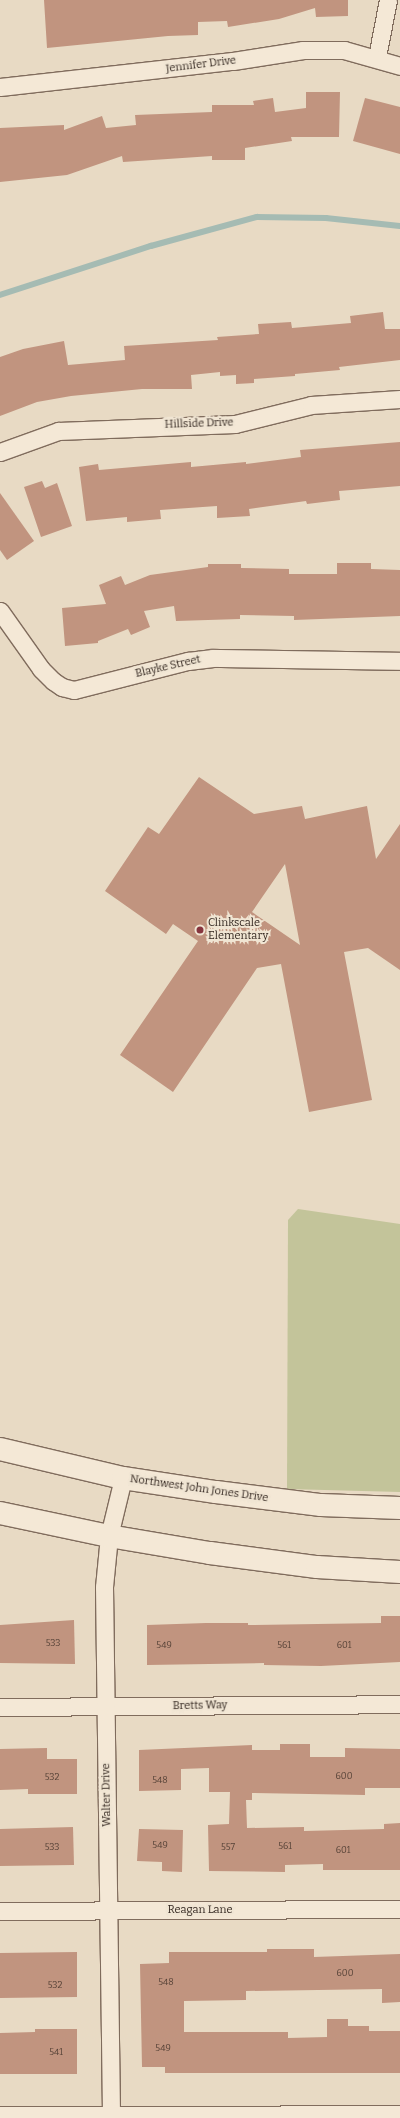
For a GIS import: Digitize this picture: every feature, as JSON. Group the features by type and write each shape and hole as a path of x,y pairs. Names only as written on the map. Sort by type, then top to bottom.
{"main road":[{"name":"Northwest John Jones Drive","path":"0,1449 123,1478 321,1505 400,1508"},
{"path":"0,1513 109,1536 210,1553 317,1566 400,1572"}],"street":[{"path":"377,57 388,0"},
{"name":"Jennifer Drive","path":"0,87 233,61 303,50 344,50 377,57 400,66"},
{"name":"Hillside Drive","path":"0,452 58,431 234,424 311,405 400,400"},
{"name":"Blayke Street","path":"0,611 45,673 62,687 74,690 188,661 213,658 400,661"},
{"name":"Walter Drive","path":"111,2114 104,1587 109,1536 123,1478"},
{"name":"Bretts Way","path":"0,1707 400,1704"},
{"name":"Reagan Lane","path":"0,1911 400,1909"},
{"path":"0,2115 400,2114"}],"green space":[{"path":"298,1209 400,1224 400,1492 287,1489 288,1220"}],"building":[{"path":"44,0 348,0 348,16 316,17 315,8 279,19 228,27 227,21 198,22 198,35 168,36 47,48"},
{"path":"306,92 340,92 339,137 291,137 292,141 245,148 245,160 212,160 212,156 123,162 122,156 67,175 0,182 0,128 64,125 64,130 102,116 106,128 136,125 135,115 212,112 212,105 254,105 253,101 273,98 275,112 306,108"},
{"path":"365,98 400,107 400,154 353,141"},
{"path":"383,312 385,329 400,329 400,360 339,367 340,370 295,374 295,376 254,379 254,383 236,384 236,375 220,376 220,372 191,375 192,389 142,389 71,396 37,402 0,416 0,357 23,349 64,341 68,365 125,360 124,346 218,340 217,337 259,334 258,324 291,322 292,328 351,323 350,316"},
{"path":"400,442 400,486 339,491 340,500 307,504 306,501 249,509 250,516 217,518 217,506 160,510 161,519 127,522 127,517 86,521 79,467 98,464 99,470 191,462 191,467 246,462 246,464 301,457 300,450"},
{"path":"42,481 45,488 57,483 72,526 41,537 24,487"},
{"path":"0,493 34,541 7,560 0,550"},
{"path":"337,563 371,563 371,569 400,570 400,616 294,620 294,616 240,615 240,619 176,621 174,606 144,611 150,627 131,635 128,629 98,641 98,643 65,646 62,608 106,604 99,585 121,576 125,585 150,575 208,567 208,564 241,564 241,568 289,569 289,574 337,574"},
{"path":"199,777 254,814 302,806 305,819 367,806 376,859 400,824 400,970 368,948 344,952 372,1100 309,1112 281,964 257,968 173,1092 120,1055 198,941 173,924 166,934 105,891 148,827 159,834","holes":["285,864 300,945 252,912"]},
{"path":"381,1616 400,1616 400,1662 321,1666 264,1665 264,1663 147,1665 147,1625 206,1623 248,1623 248,1625 381,1623"},
{"path":"74,1620 75,1664 0,1663 0,1625"},
{"path":"280,1744 310,1744 310,1757 345,1757 345,1748 400,1749 400,1788 365,1788 365,1795 252,1793 252,1800 246,1800 247,1828 304,1827 304,1831 384,1829 384,1824 400,1823 400,1870 323,1870 323,1864 285,1865 285,1872 209,1871 208,1825 229,1824 230,1792 209,1792 209,1768 181,1769 181,1790 139,1791 139,1750 252,1745 252,1750 280,1750"},
{"path":"47,1748 47,1759 77,1759 77,1794 28,1794 28,1789 0,1790 0,1749"},
{"path":"73,1827 74,1865 0,1866 0,1829"},
{"path":"139,1829 183,1830 182,1872 162,1871 162,1862 137,1861"},
{"path":"267,1949 314,1949 314,1957 400,1954 400,2002 382,2003 382,1989 246,1991 246,2000 184,2001 184,2032 288,2032 288,2038 327,2037 327,2019 348,2019 348,2026 369,2026 369,2031 400,2031 400,2073 165,2073 165,2067 142,2067 140,1964 169,1963 169,1952 267,1952"},
{"path":"77,1952 77,1997 0,1998 0,1953"},
{"path":"35,2029 77,2029 77,2074 0,2074 0,2033 35,2032"}],"waterway":[{"path":"0,295 151,246 257,217 326,218 400,226"}],"place":[{"name":"Clinkscale Elementary","path":"200,930"}]}
